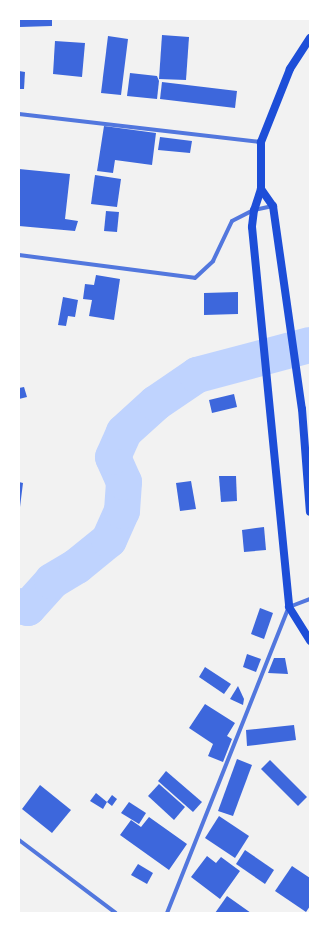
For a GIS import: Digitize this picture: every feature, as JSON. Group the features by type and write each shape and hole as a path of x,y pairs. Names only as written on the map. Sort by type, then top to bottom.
{"main road":[{"path":"310,38 290,69 261,142 261,189 254,210 252,227 289,607 310,641"},
{"path":"261,189 273,206 302,409 310,512"}],"street":[{"path":"19,114 261,142"},
{"path":"19,255 195,278 213,261 232,221 254,210 273,206"},
{"path":"167,913 289,607 310,599"},
{"path":"19,840 116,913"}],"building":[{"path":"20,19 52,19 52,26 20,27"},
{"path":"162,35 189,37 186,80 159,79"},
{"path":"108,36 128,39 121,95 101,93"},
{"path":"55,41 85,43 82,77 53,74"},
{"path":"19,71 25,72 24,89 19,89"},
{"path":"130,73 157,76 159,81 157,99 127,96"},
{"path":"162,82 237,91 235,108 160,99"},
{"path":"104,126 156,133 152,165 115,160 113,173 97,171"},
{"path":"160,137 192,141 190,153 158,150"},
{"path":"19,169 70,174 65,219 78,221 75,231 19,226"},
{"path":"95,175 121,179 117,207 91,204"},
{"path":"106,211 119,212 117,232 104,231"},
{"path":"96,275 120,279 114,320 89,316 92,300 83,299 85,284 94,285"},
{"path":"238,292 238,314 204,315 204,293"},
{"path":"63,297 78,300 75,317 68,316 66,326 58,325"},
{"path":"24,387 27,397 19,399 19,388"},
{"path":"234,394 237,407 212,413 209,400"},
{"path":"219,476 236,476 237,501 221,502"},
{"path":"191,481 196,509 180,511 176,483"},
{"path":"19,482 23,483 20,507 19,507"},
{"path":"264,527 266,550 244,552 242,530"},
{"path":"260,608 273,613 264,639 251,634"},
{"path":"247,654 261,659 256,672 243,667"},
{"path":"274,658 285,658 288,674 268,673"},
{"path":"205,667 231,684 224,694 199,677"},
{"path":"238,686 244,699 243,705 230,699"},
{"path":"205,704 235,723 227,736 232,739 223,762 208,756 213,744 189,728"},
{"path":"294,725 296,740 247,746 246,730"},
{"path":"237,759 252,765 233,816 218,811"},
{"path":"270,760 307,797 298,806 261,769"},
{"path":"166,771 202,802 193,812 158,781"},
{"path":"159,784 185,807 174,820 148,796"},
{"path":"40,785 71,810 52,833 22,809"},
{"path":"96,793 107,802 103,809 90,801"},
{"path":"112,795 117,799 112,806 107,802"},
{"path":"129,802 146,813 139,824 121,813"},
{"path":"219,816 249,836 235,858 205,838"},
{"path":"149,817 187,844 169,870 120,835 131,820 141,827"},
{"path":"245,850 274,870 265,884 236,864"},
{"path":"207,856 216,863 221,857 240,871 220,899 191,877"},
{"path":"138,864 153,873 147,884 131,875"},
{"path":"292,866 310,878 310,906 306,912 275,891"},
{"path":"227,896 251,913 215,913"}],"waterway":[{"path":"19,606 28,608 52,581 77,566 109,540 122,511 124,482 113,457 124,432 156,403 197,375 310,345"}]}
